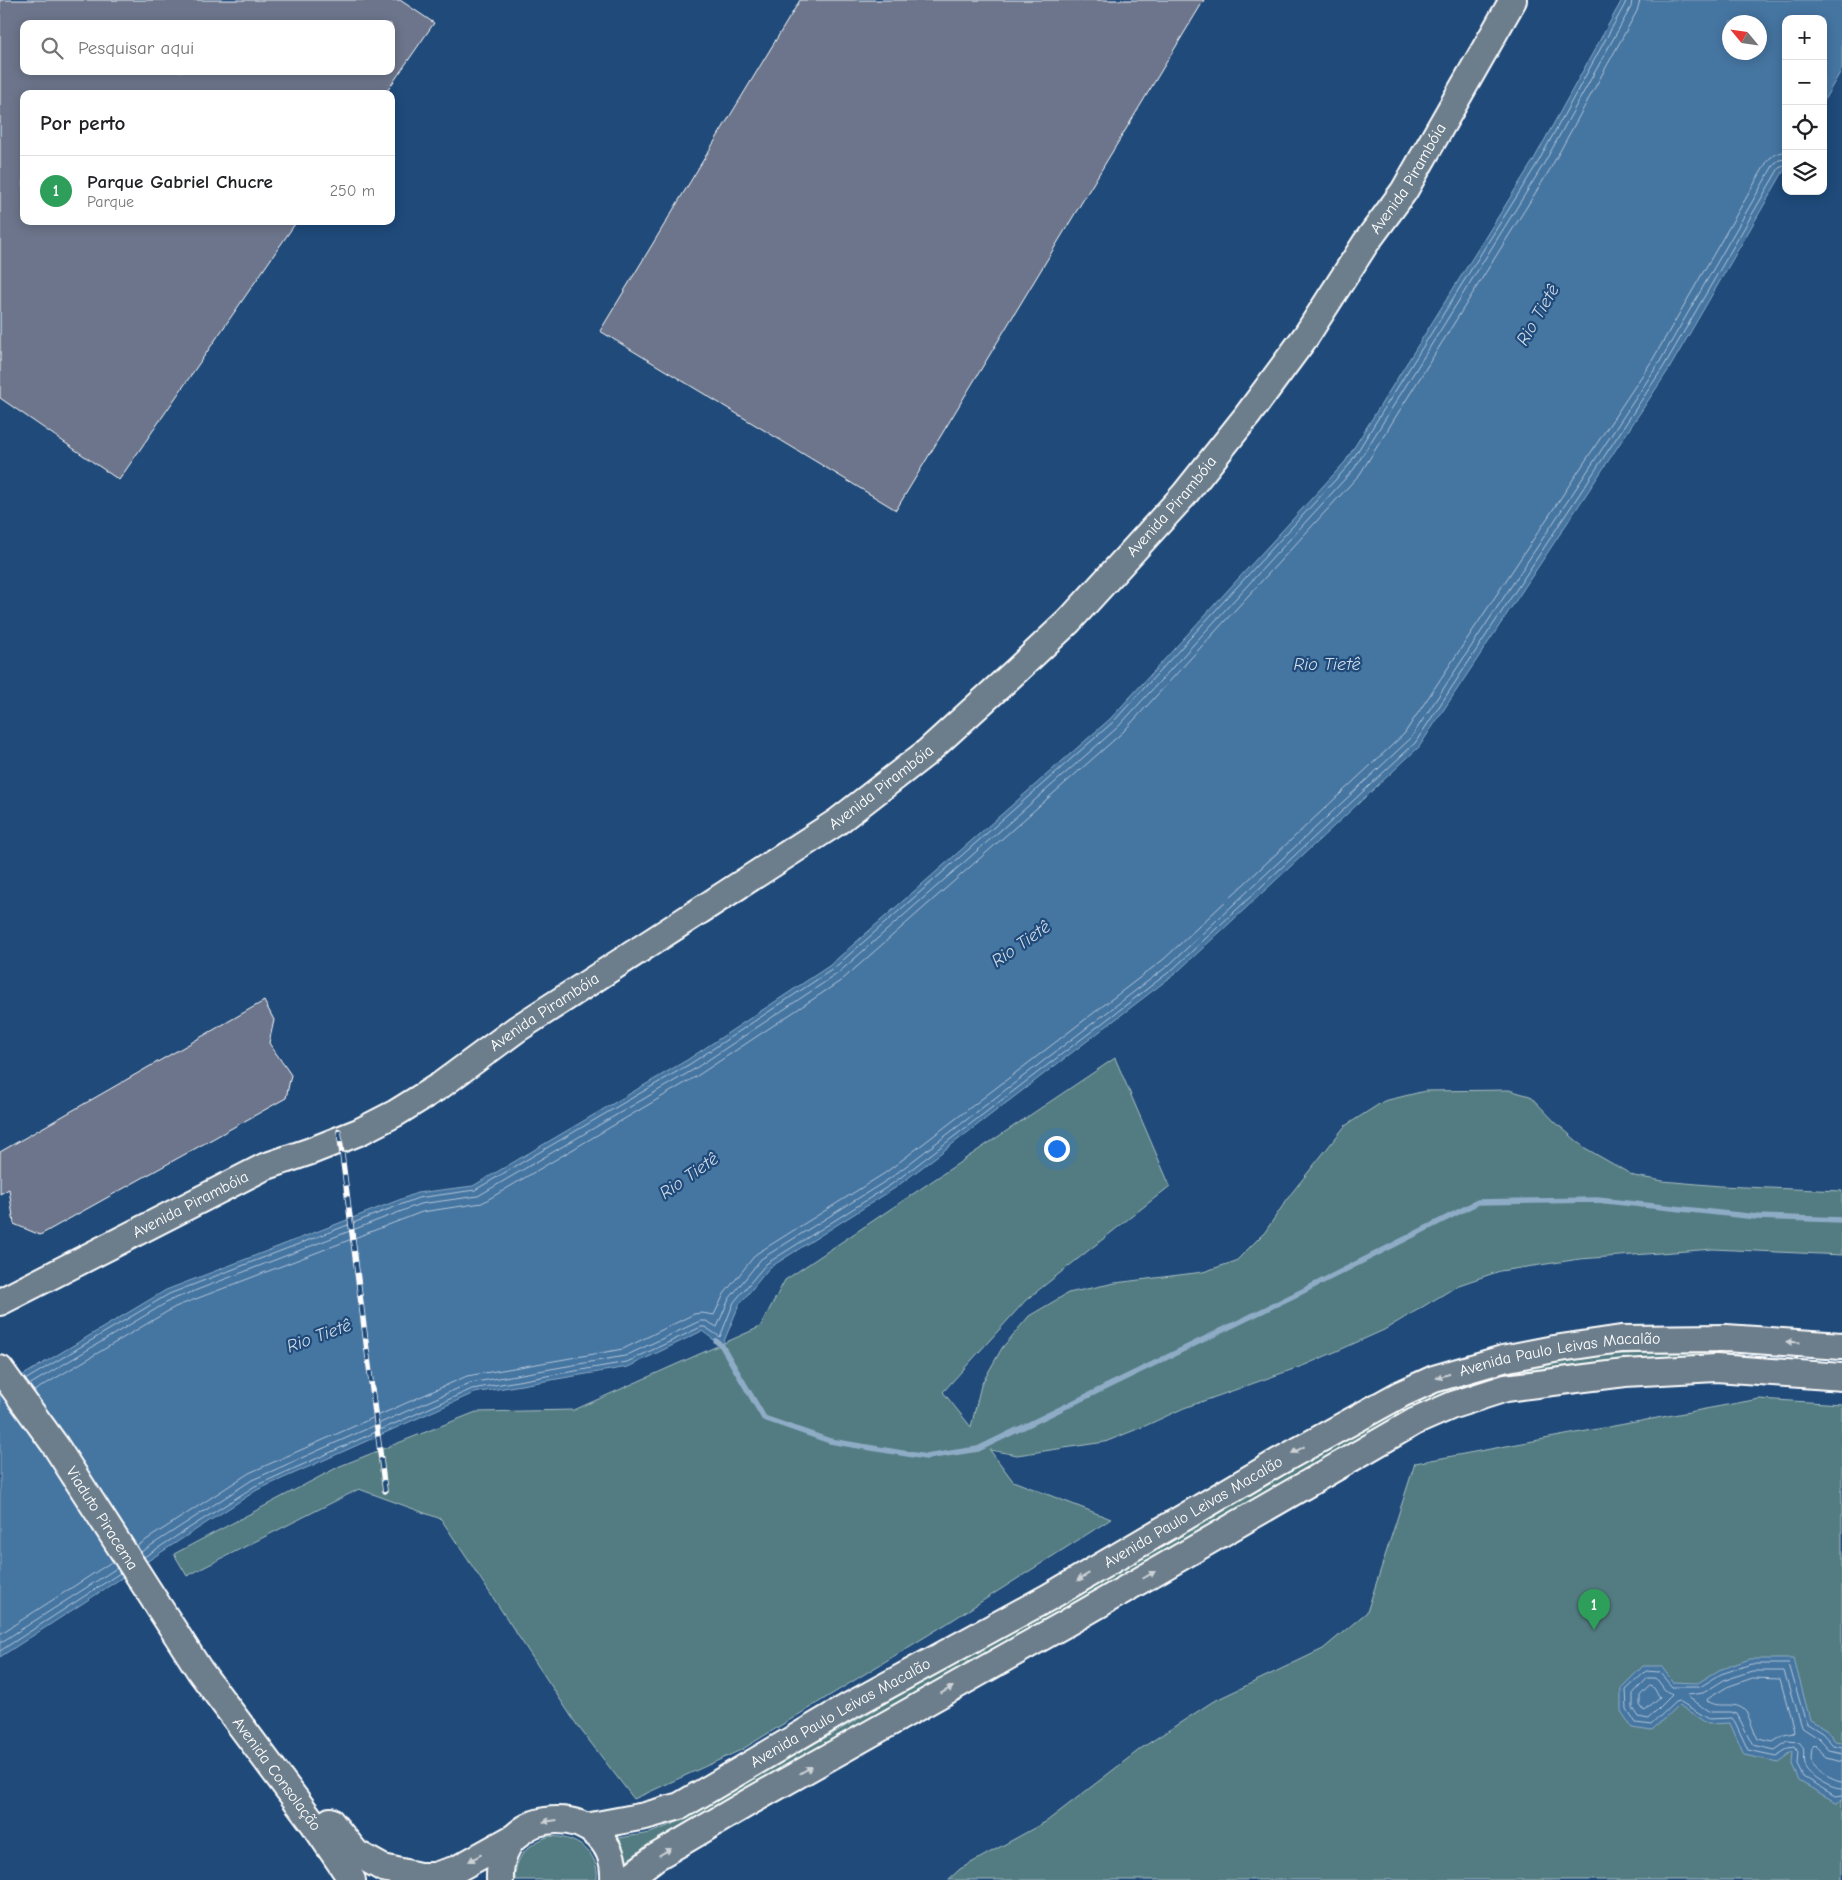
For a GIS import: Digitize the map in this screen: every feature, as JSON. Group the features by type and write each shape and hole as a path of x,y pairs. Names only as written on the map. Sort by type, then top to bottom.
{"main road":[{"name":"Avenida Pirambóia","path":"2,1300 264,1167 351,1135 396,1113 441,1085 518,1029 837,822 926,753 1069,621 1184,495 1247,416 1306,336 1365,244 1404,191 1514,0"},
{"name":"Avenida Paulo Leivas Macalão","path":"586,1826 645,1816 680,1806 846,1708 1049,1597 1278,1462 1402,1394 1434,1379 1503,1359 1554,1348 1621,1340 1726,1338 1842,1346"},
{"name":"Viaduto Piracema","path":"0,1368 60,1452 200,1671"},
{"name":"Avenida Paulo Leivas Macalão","path":"626,1880 656,1857 751,1801 1065,1624 1414,1422 1446,1408 1506,1388 1625,1372 1716,1368 1842,1377"},
{"name":"Avenida Consolação","path":"200,1671 314,1824 352,1880"},
{"path":"288,1789 311,1798 356,1853 383,1868 419,1876 434,1876 457,1869 518,1835 533,1824 550,1819 569,1820 586,1826 600,1838 610,1853 615,1871 614,1880"},
{"path":"500,1880 500,1869 506,1850 518,1835"}],"green space":[{"path":"1115,1058 1170,1186 1026,1300 943,1392 971,1427 981,1385 1002,1348 1029,1316 1068,1293 1115,1283 1203,1272 1236,1261 1265,1232 1290,1195 1345,1126 1384,1101 1425,1091 1509,1090 1530,1096 1555,1122 1585,1148 1634,1176 1663,1181 1720,1186 1842,1191 1842,1255 1713,1249 1580,1259 1500,1271 1459,1285 1384,1330 1305,1365 1184,1408 1105,1442 1017,1455 990,1450 1013,1481 1111,1519 951,1621 741,1750 634,1799 577,1725 441,1519 359,1489 187,1576 174,1554 340,1466 476,1412 574,1410 760,1327 785,1280"},
{"path":"1646,1353 1716,1353 1842,1363 1842,1371 1463,1392 691,1827 624,1861 613,1839 650,1833 680,1821 1414,1401 1456,1384 1591,1356"},
{"path":"1759,1399 1842,1404 1842,1880 948,1880 960,1869 1047,1821 1143,1747 1212,1702 1323,1649 1367,1612 1415,1463"},
{"path":"550,1836 568,1839 584,1848 594,1861 597,1870 597,1880 515,1880 517,1864 524,1852 542,1839"}],"water":[{"name":"Rio Tietê","path":"1622,0 1842,0 1842,69 1827,95 1827,15 1782,15 1782,174 1669,369 1419,747 1176,973 895,1188 769,1268 739,1305 722,1346 702,1331 628,1367 474,1393 257,1490 0,1657 0,1389 166,1290 417,1193 473,1186 687,1060 829,966 1110,719 1345,462 1533,161"},
{"path":"1750,1659 1794,1659 1810,1720 1826,1729 1835,1741 1842,1742 1842,1799 1837,1803 1799,1781 1792,1765 1793,1751 1778,1762 1744,1755 1730,1723 1708,1724 1679,1705 1652,1731 1632,1728 1621,1711 1621,1688 1643,1666 1661,1666 1673,1682 1698,1683 1719,1670"}],"building":[{"path":"0,0 400,0 434,23 388,90 20,90 20,225 294,225 119,480 0,398"},
{"path":"800,0 1204,0 896,510 600,331"},
{"path":"264,1001 274,1020 269,1043 291,1075 286,1098 40,1235 14,1224 9,1189 0,1194 0,1152"}],"waterway":[{"path":"716,1341 722,1346 764,1418 830,1441 926,1457 978,1449 1299,1293 1478,1202 1597,1200 1757,1217 1842,1220"}],"railway":[{"path":"339,1131 385,1491"}],"place":[{"name":"Parque Gabriel Chucre","path":"1594,1630"}]}
